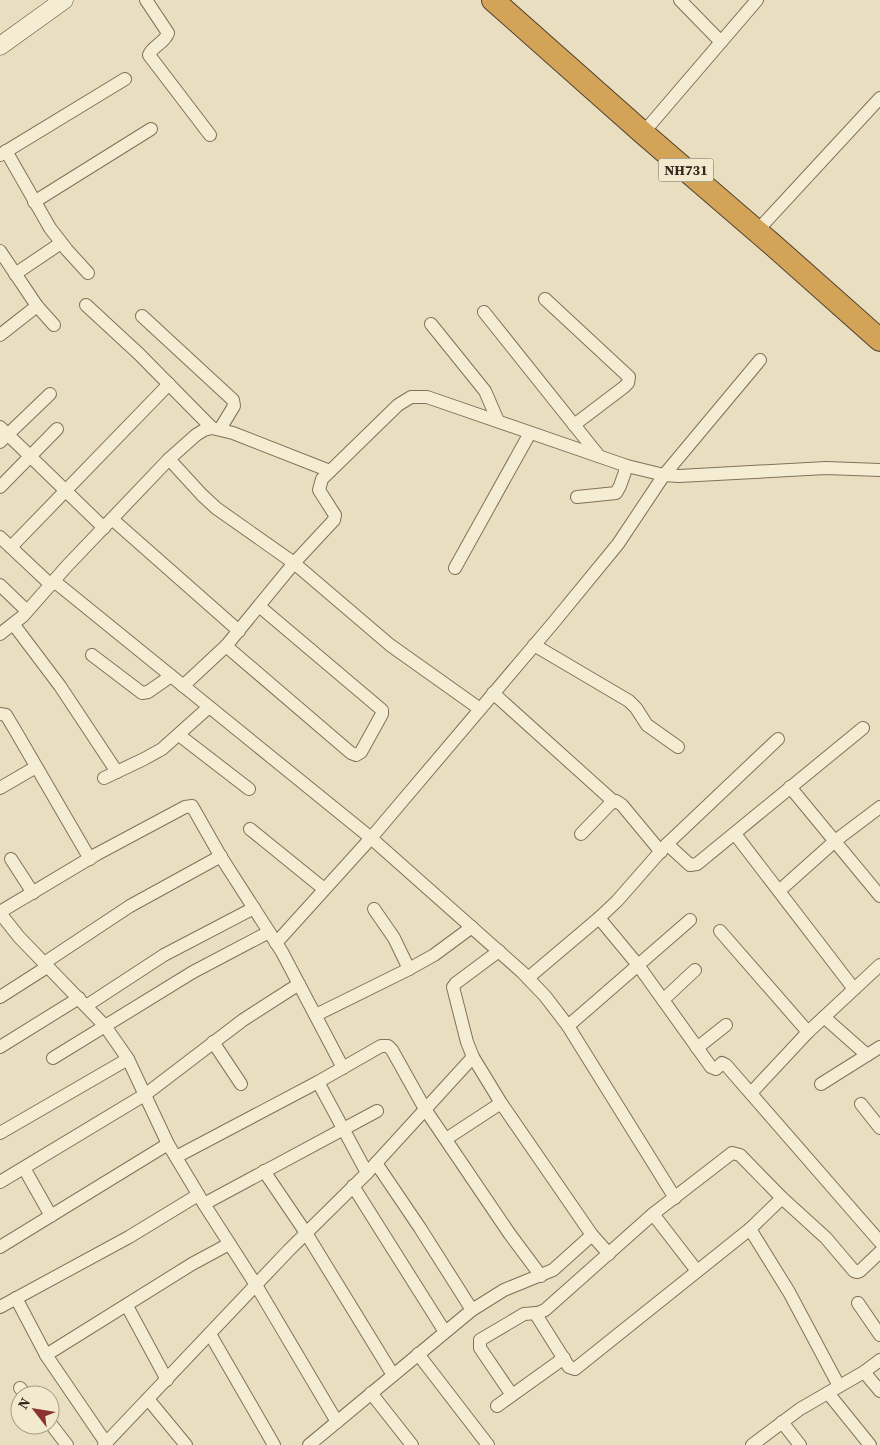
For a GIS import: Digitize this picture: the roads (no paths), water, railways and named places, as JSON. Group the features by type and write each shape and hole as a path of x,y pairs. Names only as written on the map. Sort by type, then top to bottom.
{"highway":[{"name":"NH731","path":"493,0 880,340"}],"street":[{"path":"0,46 64,0"},
{"path":"146,0 168,33 166,38 152,50 149,56 210,135"},
{"path":"680,0 721,42"},
{"path":"643,133 757,0"},
{"path":"88,273 61,243 3,153 125,79"},
{"path":"758,231 880,98"},
{"path":"34,202 151,129"},
{"path":"15,274 61,243"},
{"path":"0,251 36,306 54,325"},
{"path":"545,299 629,377 628,384 574,425"},
{"path":"86,305 216,429 330,470"},
{"path":"0,335 36,306"},
{"path":"484,312 599,456"},
{"path":"0,634 28,611 169,459 196,435 204,430 216,429 234,406 233,400 142,316"},
{"path":"431,324 485,391 498,422"},
{"path":"276,943 371,838 618,544 664,475 760,360"},
{"path":"11,547 169,384"},
{"path":"50,394 2,434 64,491 108,524 239,631"},
{"path":"183,686 226,646 294,563 335,518 318,486 322,479 398,405 411,397 427,397 627,466 664,475 679,476 826,468 880,470"},
{"path":"0,487 57,429"},
{"path":"455,568 530,432"},
{"path":"169,459 212,504 294,563 390,645 480,709"},
{"path":"576,497 616,493 627,466"},
{"path":"0,537 52,583 171,676 371,838 528,978 568,1026 675,1198"},
{"path":"0,585 28,611"},
{"path":"226,646 351,753 356,755 360,752 382,714 382,710 259,606"},
{"path":"14,624 60,686 117,772"},
{"path":"534,645 629,701 647,725 678,747"},
{"path":"92,655 142,693 148,692 171,676"},
{"path":"493,694 613,801 622,805 664,848 694,865 863,728"},
{"path":"104,778 150,756 179,735 209,707"},
{"path":"0,714 8,717 90,859"},
{"path":"179,735 250,789"},
{"path":"528,978 617,901 664,848 778,739"},
{"path":"0,788 36,767"},
{"path":"790,788 880,896"},
{"path":"580,834 613,801"},
{"path":"337,1422 256,1285 168,1144 128,1059 105,1026 46,965 0,913 90,859 188,806 194,810 220,856 276,943 343,1068"},
{"path":"779,891 835,841 880,807"},
{"path":"250,829 324,889"},
{"path":"734,834 854,989"},
{"path":"0,997 130,906 220,856"},
{"path":"11,859 33,893"},
{"path":"0,1047 172,950 254,908"},
{"path":"374,909 394,938 409,969"},
{"path":"599,918 638,965 712,1068 716,1069 720,1064 724,1063 880,1242"},
{"path":"568,1026 690,920"},
{"path":"316,1015 434,955 472,927"},
{"path":"720,931 808,1032"},
{"path":"53,1058 193,972 269,932"},
{"path":"499,951 453,987 467,1042 473,1057 502,1103 592,1235 609,1254"},
{"path":"751,1093 808,1032 880,966"},
{"path":"662,1000 695,970"},
{"path":"0,1182 146,1094 243,1020 299,984"},
{"path":"824,1017 867,1055"},
{"path":"697,1048 726,1025"},
{"path":"214,1042 241,1084"},
{"path":"176,1157 318,1082 381,1046 388,1046 425,1109 509,1233 541,1276"},
{"path":"820,1084 880,1046"},
{"path":"16,1298 46,1355 105,1444 306,1233 371,1168 473,1057"},
{"path":"0,1133 128,1059"},
{"path":"318,1082 344,1129 371,1168 420,1228 472,1310"},
{"path":"446,1139 502,1103"},
{"path":"860,1104 880,1128"},
{"path":"0,1307 201,1199 264,1171 377,1111"},
{"path":"0,1247 168,1144"},
{"path":"512,1395 480,1348 478,1342 484,1336 524,1314 545,1310 653,1214 735,1152 826,1238 854,1271 860,1271 880,1252"},
{"path":"24,1168 51,1216"},
{"path":"264,1171 306,1233 393,1375"},
{"path":"353,1186 445,1332"},
{"path":"535,1313 571,1368 575,1369 750,1229 782,1198"},
{"path":"653,1214 697,1271"},
{"path":"750,1229 789,1292 840,1386"},
{"path":"309,1445 472,1310 504,1290 541,1276 561,1264 592,1235"},
{"path":"46,1355 185,1268 229,1244"},
{"path":"858,1303 880,1335"},
{"path":"127,1306 167,1380"},
{"path":"210,1334 274,1445"},
{"path":"418,1354 488,1445"},
{"path":"497,1406 564,1358"},
{"path":"752,1445 800,1409 864,1372 880,1360"},
{"path":"864,1372 880,1391"},
{"path":"371,1393 412,1445"},
{"path":"828,1393 870,1445"},
{"path":"148,1400 186,1445"},
{"path":"782,1422 800,1445"},
{"path":"59,1435 67,1445"}]}
